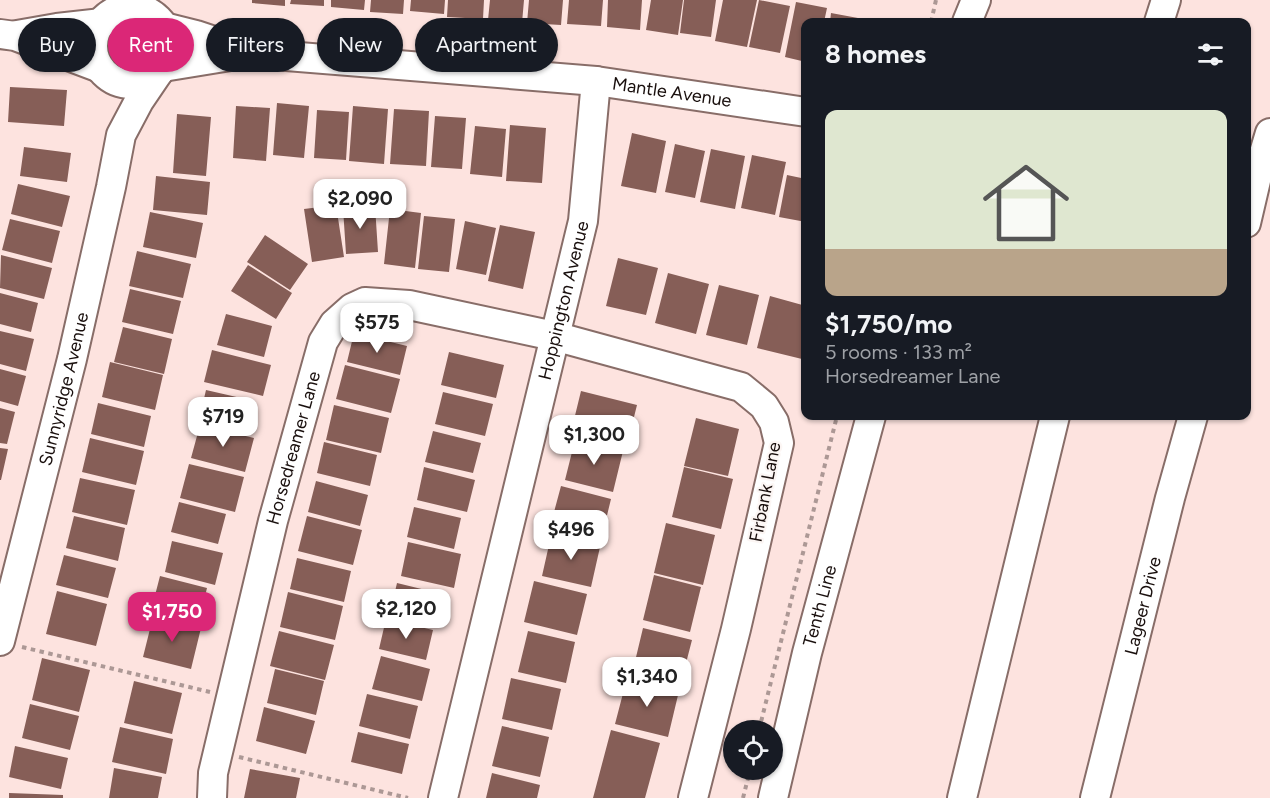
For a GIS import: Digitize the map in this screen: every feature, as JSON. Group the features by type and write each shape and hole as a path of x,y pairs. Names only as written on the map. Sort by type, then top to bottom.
{"street":[{"path":"969,18 976,0"},
{"path":"975,18 976,0"},
{"path":"1160,18 1166,0"},
{"path":"8,35 57,28 123,9 135,9 157,15"},
{"path":"102,71 95,57 93,45 96,33 111,12"},
{"name":"Mantle Avenue","path":"157,15 206,38"},
{"path":"8,35 102,71 114,80 126,84 137,84 148,80 158,72"},
{"name":"Mantle Avenue","path":"305,58 596,81 801,111"},
{"name":"Sunnyridge Avenue","path":"102,71 117,104 121,135"},
{"name":"Sunnyridge Avenue","path":"10,644 5,601 72,359 121,135 139,101 159,72"},
{"name":"Hoppington Avenue","path":"443,798 583,221 596,81"},
{"path":"1253,212 1257,176 1270,133"},
{"name":"Horsedreamer Lane","path":"212,798 213,773 273,521 323,342 334,324 352,308 365,302 409,305 554,336"},
{"name":"Firbank Lane","path":"554,336 741,387 764,406 774,422 779,443 736,629 693,798"},
{"name":"Tenth Line","path":"773,798 807,653 870,420"},
{"path":"962,798 1054,420"},
{"name":"Lageer Drive","path":"1095,798 1170,498 1192,420"}],"path":[{"path":"932,18 936,0"},
{"path":"761,720 836,420"},
{"path":"10,644 231,697"},
{"path":"218,752 408,798"},
{"path":"743,798 748,780"}],"building":[{"path":"252,0 285,0 285,6 252,3"},
{"path":"291,0 324,0 324,6 290,4"},
{"path":"331,0 365,0 364,10 331,7"},
{"path":"371,0 404,0 403,14 370,12"},
{"path":"411,0 445,0 444,14 410,11"},
{"path":"448,0 484,0 483,18 447,17"},
{"path":"490,0 524,0 522,18 488,18"},
{"path":"529,0 563,0 561,25 558,25 558,18 527,18"},
{"path":"569,0 603,0 601,26 567,24"},
{"path":"608,0 642,0 640,30 607,27"},
{"path":"651,0 683,0 678,35 646,30"},
{"path":"684,0 716,0 711,37 680,33"},
{"path":"723,0 757,0 747,47 715,41"},
{"path":"759,0 790,6 780,53 749,47"},
{"path":"796,2 827,8 825,18 801,18 801,61 785,57"},
{"path":"831,13 858,18 830,18"},
{"path":"10,87 67,90 64,126 8,122"},
{"path":"277,103 309,106 304,158 273,155"},
{"path":"236,106 270,108 266,161 233,158"},
{"path":"353,106 388,109 384,164 349,161"},
{"path":"394,109 429,111 426,166 390,164"},
{"path":"317,110 349,112 346,160 314,158"},
{"path":"177,114 211,117 206,176 173,173"},
{"path":"435,116 466,118 462,169 431,167"},
{"path":"510,125 546,128 542,183 506,181"},
{"path":"475,126 506,129 502,177 470,174"},
{"path":"632,133 666,141 656,193 621,186"},
{"path":"675,144 705,151 695,198 665,192"},
{"path":"24,147 71,153 67,182 20,176"},
{"path":"711,149 745,156 735,209 700,202"},
{"path":"752,155 786,162 775,215 741,208"},
{"path":"787,175 801,178 801,221 779,217"},
{"path":"156,176 210,182 207,215 153,210"},
{"path":"18,184 70,196 62,227 11,214"},
{"path":"336,205 344,257 312,262 304,209"},
{"path":"375,206 378,252 346,254 343,208"},
{"path":"390,209 421,213 415,268 384,264"},
{"path":"150,212 203,223 196,258 143,247"},
{"path":"424,216 455,219 449,272 418,269"},
{"path":"10,219 60,231 52,263 2,250"},
{"path":"465,221 496,228 486,275 456,269"},
{"path":"500,225 535,232 523,289 488,281"},
{"path":"265,235 308,264 290,290 247,262"},
{"path":"137,251 191,264 183,298 129,286"},
{"path":"1,255 52,268 44,299 0,288"},
{"path":"618,258 658,268 646,315 606,306"},
{"path":"248,265 292,293 276,319 231,291"},
{"path":"668,273 709,284 696,334 655,323"},
{"path":"719,285 759,295 747,345 706,335"},
{"path":"130,289 181,301 173,334 122,322"},
{"path":"0,293 38,303 31,332 0,324"},
{"path":"770,296 801,305 801,359 757,348"},
{"path":"226,314 272,326 264,357 217,345"},
{"path":"123,327 172,339 164,374 114,362"},
{"path":"0,331 34,339 26,371 0,364"},
{"path":"354,333 407,346 400,375 347,362"},
{"path":"212,350 271,365 263,396 204,382"},
{"path":"449,352 504,365 496,398 441,385"},
{"path":"110,362 163,375 155,410 102,397"},
{"path":"345,365 400,379 391,413 336,399"},
{"path":"0,369 26,376 18,406 0,401"},
{"path":"206,390 254,401 246,432 199,420"},
{"path":"581,391 637,405 627,445 571,432"},
{"path":"443,392 493,404 485,436 435,424"},
{"path":"98,403 151,416 144,447 91,434"},
{"path":"334,405 389,418 381,453 326,440"},
{"path":"0,408 15,412 7,444 0,443"},
{"path":"696,418 739,429 728,476 684,466"},
{"path":"200,425 254,438 245,472 191,458"},
{"path":"433,431 481,443 473,473 425,462"},
{"path":"90,438 144,451 136,485 82,472"},
{"path":"575,440 623,451 613,492 565,480"},
{"path":"324,442 377,455 370,486 317,473"},
{"path":"0,448 8,449 1,480 0,480"},
{"path":"189,464 244,477 235,512 180,498"},
{"path":"424,467 475,480 467,512 417,500"},
{"path":"684,467 733,479 721,529 672,517"},
{"path":"80,478 135,490 127,525 72,512"},
{"path":"316,481 368,495 360,526 308,512"},
{"path":"561,486 611,499 601,540 550,527"},
{"path":"179,502 226,514 218,544 171,532"},
{"path":"414,507 461,518 454,549 407,537"},
{"path":"74,516 125,528 118,561 66,548"},
{"path":"307,516 362,530 353,565 298,551"},
{"path":"666,523 715,535 703,585 654,573"},
{"path":"551,536 600,547 591,587 542,576"},
{"path":"172,541 223,553 215,585 165,572"},
{"path":"408,542 461,554 454,588 401,576"},
{"path":"64,555 116,568 108,598 56,585"},
{"path":"297,558 351,571 344,602 290,589"},
{"path":"654,575 701,587 690,632 643,620"},
{"path":"160,576 207,588 199,620 152,607"},
{"path":"534,581 587,594 577,635 524,622"},
{"path":"397,583 446,595 440,624 390,613"},
{"path":"57,591 107,604 96,646 46,634"},
{"path":"288,592 343,606 335,640 280,627"},
{"path":"153,617 201,628 191,669 143,657"},
{"path":"386,619 433,630 426,660 379,649"},
{"path":"643,628 692,640 679,690 631,678"},
{"path":"279,631 334,645 325,680 270,666"},
{"path":"528,631 575,642 566,683 518,672"},
{"path":"381,656 430,669 422,701 372,689"},
{"path":"42,658 90,670 79,712 32,700"},
{"path":"275,669 324,681 316,715 267,703"},
{"path":"511,678 561,689 552,730 502,719"},
{"path":"627,678 679,691 668,737 615,724"},
{"path":"134,681 182,693 172,734 124,723"},
{"path":"367,694 418,706 410,739 359,726"},
{"path":"30,704 79,716 70,750 22,738"},
{"path":"264,707 315,721 306,754 256,741"},
{"path":"502,726 549,737 540,777 492,766"},
{"path":"120,727 173,739 166,774 112,762"},
{"path":"611,730 660,743 645,798 593,798"},
{"path":"358,732 409,744 402,774 351,762"},
{"path":"15,746 68,758 61,789 9,777"},
{"path":"114,768 162,777 158,798 109,798"},
{"path":"250,769 300,778 296,798 244,798"},
{"path":"492,773 540,785 537,798 486,798"},
{"path":"9,793 63,795 63,798 9,798"}]}
